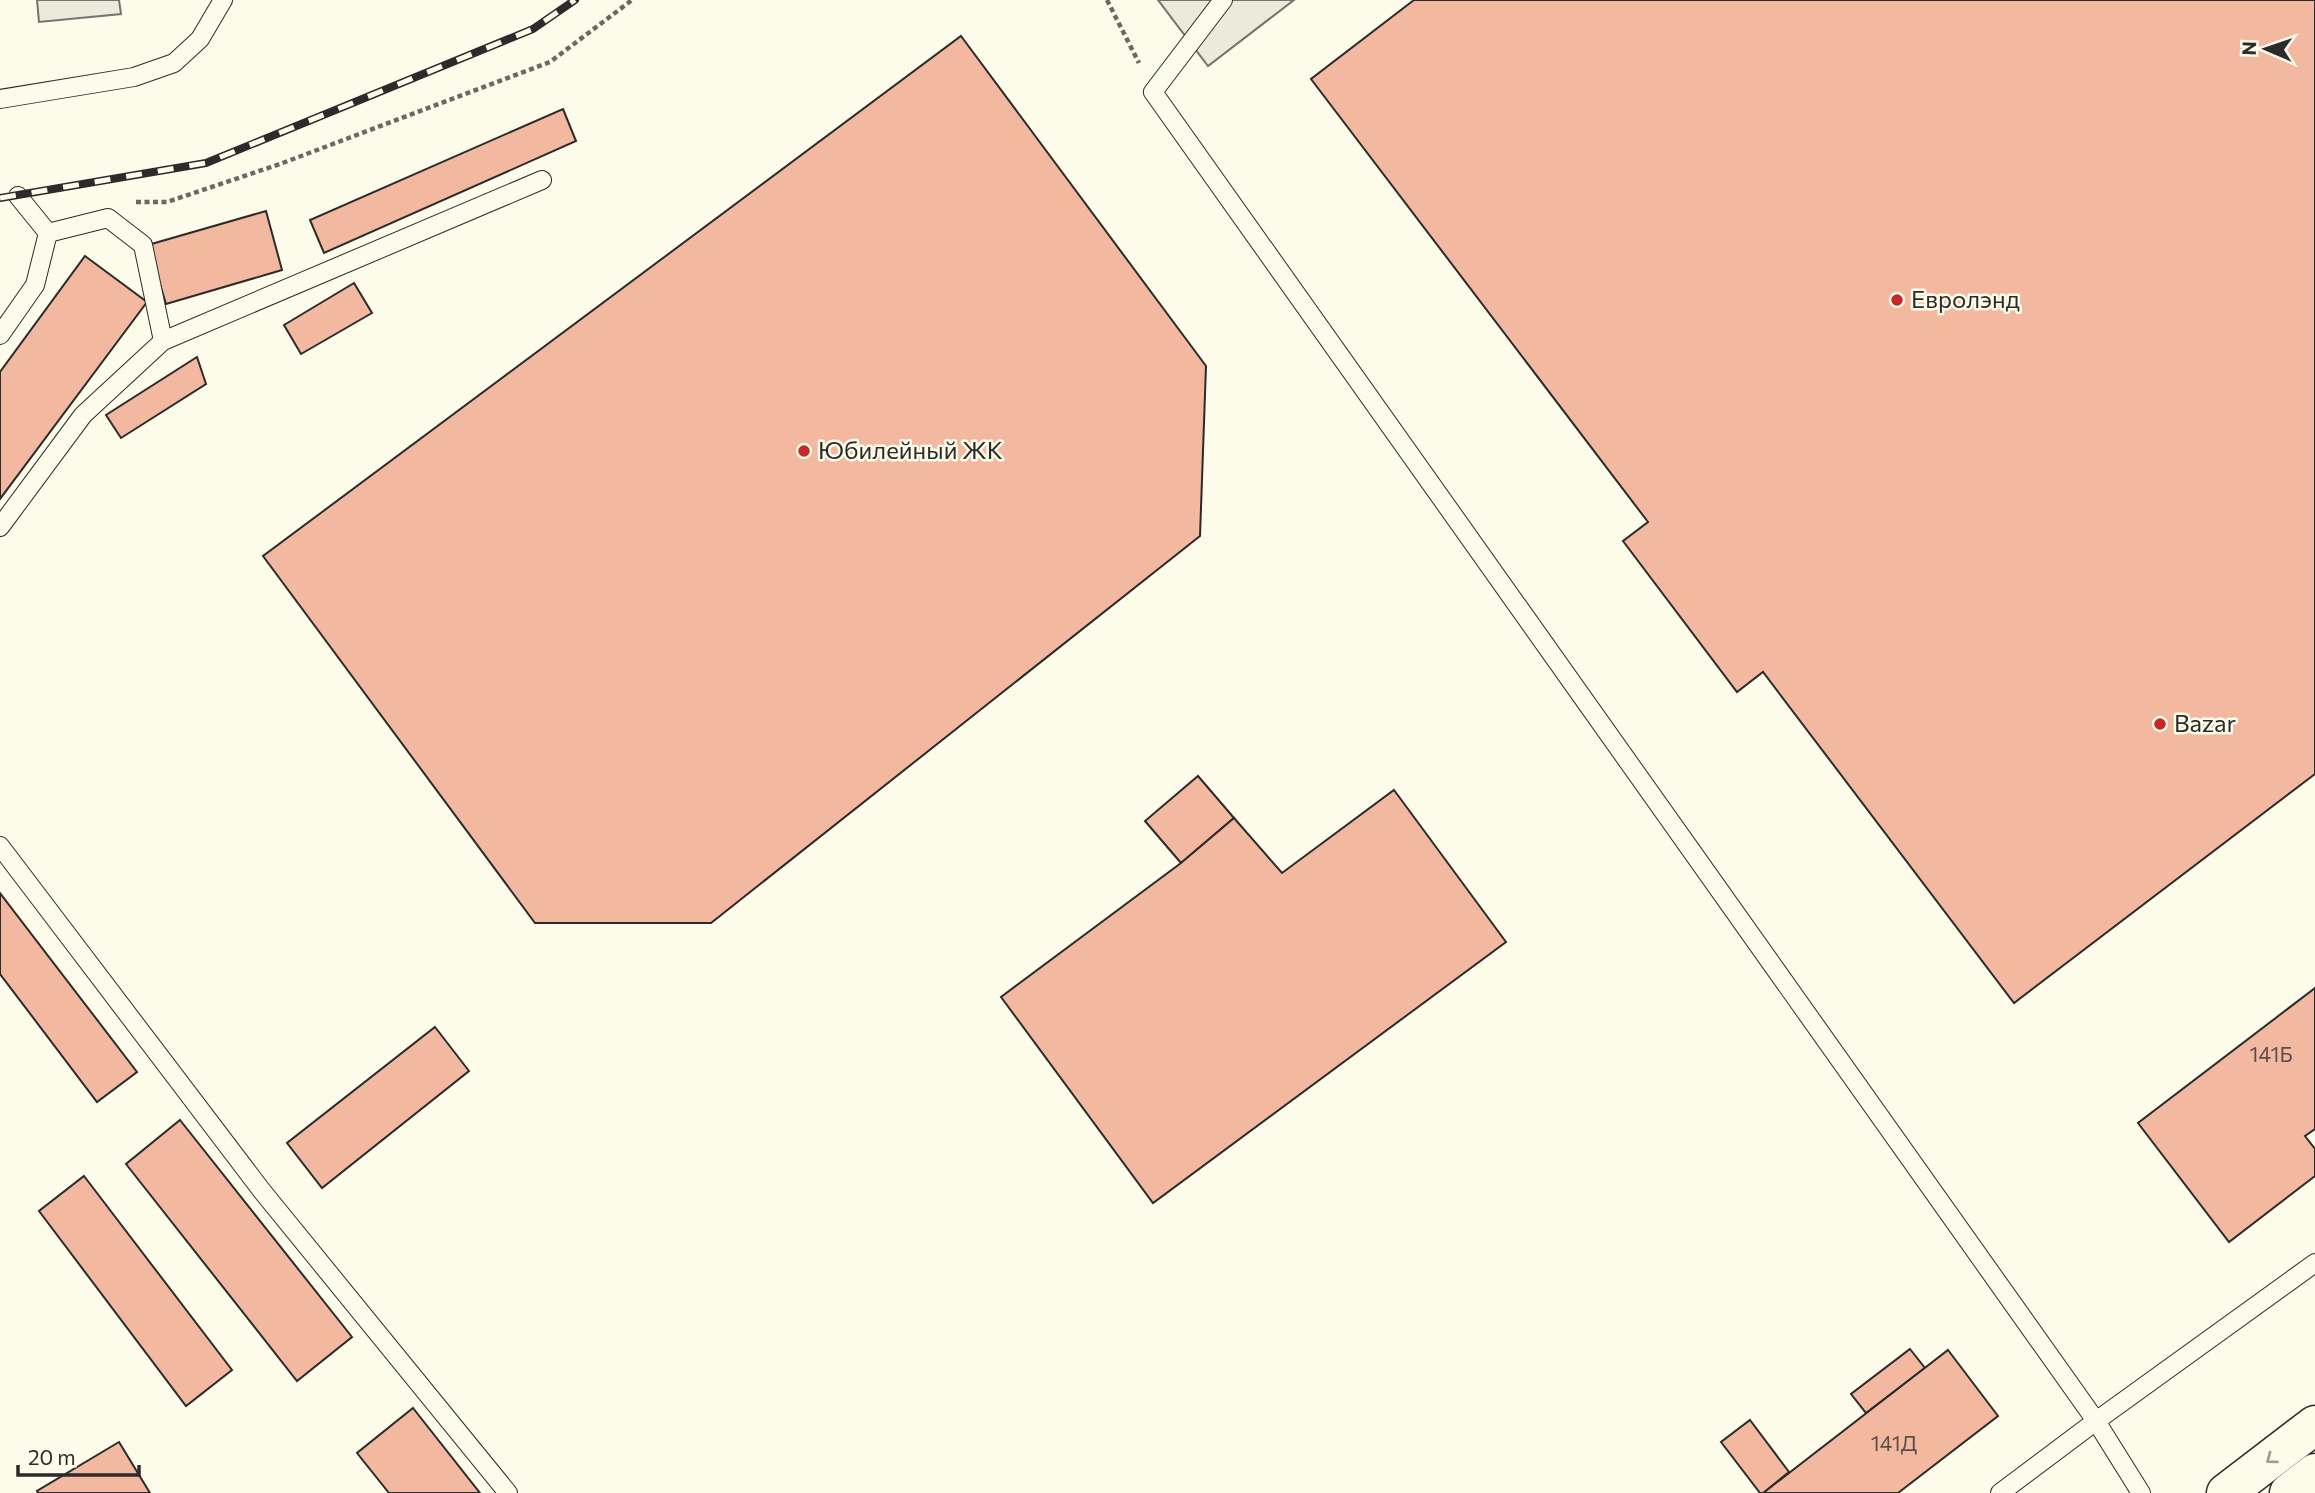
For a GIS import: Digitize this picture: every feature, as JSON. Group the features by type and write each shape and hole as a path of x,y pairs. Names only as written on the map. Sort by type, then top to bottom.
{"main road":[{"path":"2226,1493 2315,1426"},
{"path":"2289,1493 2315,1473"}],"lane":[{"path":"0,99 134,77 174,62 200,39 223,0"},
{"path":"1223,0 1153,92 2096,1421 2141,1493"},
{"path":"0,527 83,415 163,341 542,180"},
{"path":"18,196 48,233"},
{"path":"48,233 107,218 143,245 163,341"},
{"path":"0,335 35,285 48,233"},
{"path":"0,846 262,1191 508,1493"},
{"path":"2000,1493 2315,1263"}],"path":[{"path":"125,203 167,202 293,159 550,62 632,0"},
{"path":"1107,0 1153,92"}],"shaded area":[{"path":"37,0 119,0 121,14 39,22"},
{"path":"1158,0 1294,0 1208,66"}],"building":[{"name":"Евролэнд","path":"1414,0 2315,0 2315,774 2014,1003 1763,672 1737,692 1623,541 1648,522 1311,79"},
{"name":"Юбилейный ЖК","path":"961,36 1206,366 1200,536 711,923 535,923 263,556"},
{"path":"563,109 576,141 324,253 310,220"},
{"path":"266,211 282,270 166,304 148,245"},
{"path":"85,256 147,302 0,499 0,372"},
{"path":"354,283 372,313 301,354 284,325"},
{"path":"197,357 206,384 121,438 106,415"},
{"path":"1198,776 1234,818 1181,863 1145,821"},
{"path":"1394,790 1506,942 1153,1203 1001,997 1181,863 1234,818 1282,873"},
{"path":"0,893 137,1072 97,1102 0,974"},
{"path":"2315,988 2315,1129 2305,1136 2315,1149 2315,1176 2229,1242 2138,1123"},
{"path":"435,1027 469,1071 322,1188 287,1143"},
{"path":"180,1120 352,1337 297,1381 126,1164"},
{"path":"84,1176 232,1370 186,1406 39,1211"},
{"path":"1910,1349 1925,1368 1866,1413 1851,1394"},
{"path":"1948,1350 1998,1416 1898,1493 1763,1493"},
{"path":"413,1408 480,1493 389,1493 357,1453"},
{"path":"1750,1420 1789,1472 1763,1493 1760,1493 1721,1442"},
{"path":"119,1442 150,1493 38,1493 37,1491"}],"railway":[{"path":"0,198 206,163 533,29 575,0"}],"place":[{"name":"Евролэнд","path":"1897,300"},
{"name":"Юбилейный ЖК","path":"804,451"},
{"name":"Bazar","path":"2160,724"}]}
